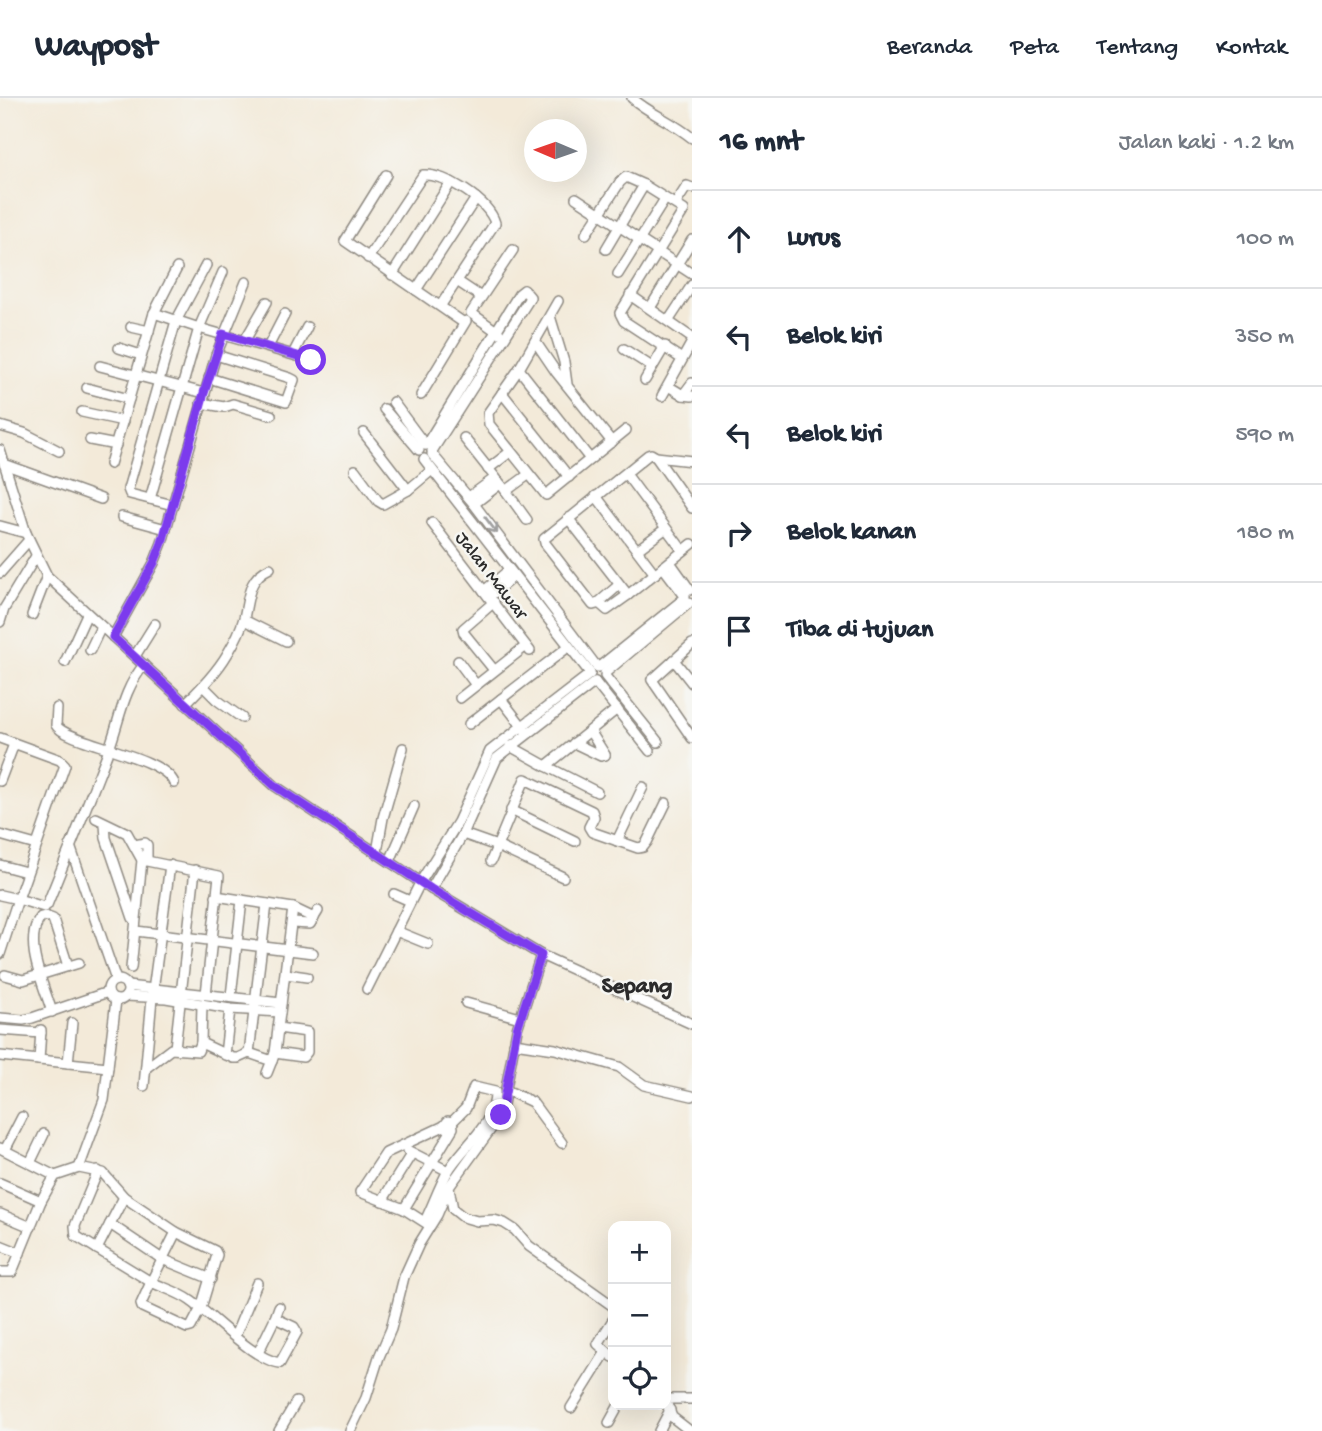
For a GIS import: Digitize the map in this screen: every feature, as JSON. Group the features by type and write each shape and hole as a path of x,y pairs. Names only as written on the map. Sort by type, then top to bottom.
{"street":[{"path":"632,98 646,110 682,129 692,138"},
{"path":"386,175 346,239 348,245 441,305 464,323"},
{"path":"368,258 423,175 451,182 476,198 489,210 495,223 441,305"},
{"path":"586,234 626,177 676,203 685,212 620,313 621,318 682,359"},
{"path":"392,275 451,182"},
{"path":"606,249 644,185"},
{"path":"676,203 687,186 692,188"},
{"path":"416,290 476,198"},
{"path":"576,198 692,274"},
{"path":"618,274 665,199"},
{"path":"650,308 692,240"},
{"path":"421,395 464,323 513,250"},
{"path":"173,505 130,494 128,489 176,321 206,265"},
{"path":"110,464 154,313 177,268"},
{"path":"150,499 199,328 223,272"},
{"path":"113,637 154,563 216,355 246,282"},
{"path":"457,282 481,297"},
{"path":"669,320 692,285"},
{"path":"630,295 691,334 682,359 662,396"},
{"path":"558,301 487,418 510,452 546,495 626,430"},
{"path":"245,340 267,302"},
{"path":"154,313 311,360"},
{"path":"426,450 500,334 471,313"},
{"path":"268,347 285,314"},
{"path":"550,316 564,362 567,386"},
{"path":"131,327 149,331"},
{"path":"293,354 307,327"},
{"path":"535,341 612,442"},
{"path":"645,380 665,346"},
{"path":"119,348 141,355"},
{"path":"624,349 652,367"},
{"path":"209,378 286,402 294,384 294,380 290,378 216,355"},
{"path":"100,366 182,387 224,407 233,404 271,415"},
{"path":"519,369 590,459"},
{"path":"668,386 687,395 692,383"},
{"path":"87,388 129,399"},
{"path":"502,393 569,477"},
{"path":"393,402 426,450 432,470 568,647 597,674 659,742"},
{"path":"384,409 472,500 597,674 617,709 650,751"},
{"path":"82,412 122,421"},
{"path":"0,426 24,433 59,451"},
{"path":"365,433 408,490"},
{"path":"464,438 527,520"},
{"path":"90,440 116,445"},
{"path":"0,452 28,536 47,576 275,786 431,889 541,955 692,1024"},
{"path":"488,469 510,452"},
{"path":"619,586 599,603 592,604 544,542 545,537 648,455 692,461"},
{"path":"656,457 692,508"},
{"path":"4,464 101,499"},
{"path":"355,470 380,504 387,504 432,470"},
{"path":"625,474 683,551"},
{"path":"472,500 500,484 528,475"},
{"path":"367,989 421,881 437,858 463,834 490,751 597,674 689,597 663,568 637,550 596,496"},
{"path":"122,517 166,529"},
{"path":"568,518 628,595"},
{"name":"Jalan Mawar","path":"432,523 528,648 494,670"},
{"path":"0,526 28,536"},
{"path":"637,550 665,529"},
{"path":"0,573 28,536"},
{"path":"599,603 607,610 692,544"},
{"path":"0,622 2,608 36,556"},
{"path":"185,704 203,686 227,654 244,620 252,582 261,572 270,568"},
{"path":"460,698 494,670 467,638 463,629 512,573"},
{"path":"32,615 47,576"},
{"path":"65,662 87,614"},
{"path":"244,620 286,641"},
{"path":"135,656 155,624"},
{"path":"90,650 101,627"},
{"path":"692,644 652,680 692,738"},
{"path":"469,723 568,647"},
{"path":"674,660 692,683"},
{"path":"458,661 476,685"},
{"path":"0,895 46,907 110,747 129,685 144,665"},
{"path":"203,686 242,718"},
{"path":"501,699 524,729"},
{"path":"57,708 56,725 62,733 110,747 167,772 174,783"},
{"path":"546,766 617,709"},
{"path":"431,889 446,864 452,844 483,778 524,729"},
{"path":"574,743 605,756 590,731"},
{"path":"0,738 65,763 18,900 5,923 0,952"},
{"path":"0,781 14,744"},
{"path":"510,746 597,792"},
{"path":"377,852 383,818 403,748"},
{"path":"491,861 522,782 530,780 592,810 594,817 590,830 617,841 643,847 666,803"},
{"path":"617,841 643,787"},
{"path":"390,861 414,806"},
{"path":"511,810 575,841"},
{"path":"96,818 127,833 144,860 131,968"},
{"path":"105,824 106,838 135,927"},
{"path":"463,834 497,846 564,877"},
{"path":"0,835 36,845"},
{"path":"70,846 116,980"},
{"path":"437,858 446,864"},
{"path":"144,860 219,876 206,994"},
{"path":"0,865 26,872"},
{"path":"144,1086 159,934 170,865"},
{"path":"174,1048 195,870"},
{"path":"394,894 410,901"},
{"path":"216,897 293,908 316,915 310,924 292,923"},
{"path":"230,996 242,900"},
{"path":"249,1053 267,904"},
{"path":"267,1073 274,1057 293,908"},
{"path":"52,1012 32,945 41,917 52,919 68,966"},
{"path":"135,927 159,934 211,942 313,953"},
{"path":"396,931 428,944"},
{"path":"428,1224 449,1187 499,1119 520,1018 541,955"},
{"path":"5,975 23,980 79,963"},
{"path":"286,974 307,977"},
{"path":"116,1000 107,992 109,984 116,980 124,982 127,991"},
{"path":"80,1166 104,1100 116,1000 127,991 230,996 256,999 281,1007"},
{"path":"0,1018 23,1020 107,992"},
{"path":"180,995 202,1004 230,1009 281,1007"},
{"path":"466,1003 520,1018"},
{"path":"146,1068 174,1048 196,1052 201,1044 202,1004"},
{"path":"225,1055 230,1009"},
{"path":"68,1063 72,1023"},
{"path":"201,1044 238,1058 249,1053 274,1057 303,1057 307,1052 307,1032 278,1028"},
{"path":"0,1030 41,1032 39,1060"},
{"path":"514,1042 555,1049 618,1068 644,1084 692,1096"},
{"path":"0,1056 108,1067"},
{"path":"351,1431 391,1329 404,1277 448,1171 489,1117 495,1092 474,1087 466,1108 449,1126 404,1209"},
{"path":"506,1090 532,1102 562,1143"},
{"path":"22,1117 3,1149 55,1176"},
{"path":"428,1224 404,1209 360,1192 384,1154 449,1126"},
{"path":"30,1163 44,1134"},
{"path":"400,1146 448,1171"},
{"path":"382,1201 412,1153"},
{"path":"0,1272 12,1272 41,1201 55,1176 80,1166 98,1171 109,1178 124,1197 176,1232 215,1251 216,1261 201,1308 193,1325 187,1328 145,1309 141,1304 176,1232"},
{"path":"98,1171 75,1230 76,1236 151,1282 186,1297 258,1353 281,1363 296,1329 275,1318"},
{"path":"0,1183 41,1201"},
{"path":"449,1187 453,1209 463,1217 504,1223 558,1267 608,1302"},
{"path":"97,1249 124,1197"},
{"path":"0,1214 31,1227"},
{"path":"110,1224 162,1259 211,1279"},
{"path":"0,1245 20,1254"},
{"path":"235,1336 257,1283"},
{"path":"258,1353 279,1307"},
{"path":"608,1327 598,1341 599,1346 608,1353"},
{"path":"571,1408 608,1357"},
{"path":"671,1403 692,1399"},
{"path":"279,1431 296,1402"},
{"path":"608,1423 616,1410"},
{"path":"659,1431 665,1410"},
{"path":"670,1410 675,1420 690,1431"}],"district":[{"name":"Sepang","path":"637,984"}],"route":[{"path":"311,360 223,334 162,543 154,563 113,637 275,786 431,889 541,955 517,1029 501,1115"}]}
